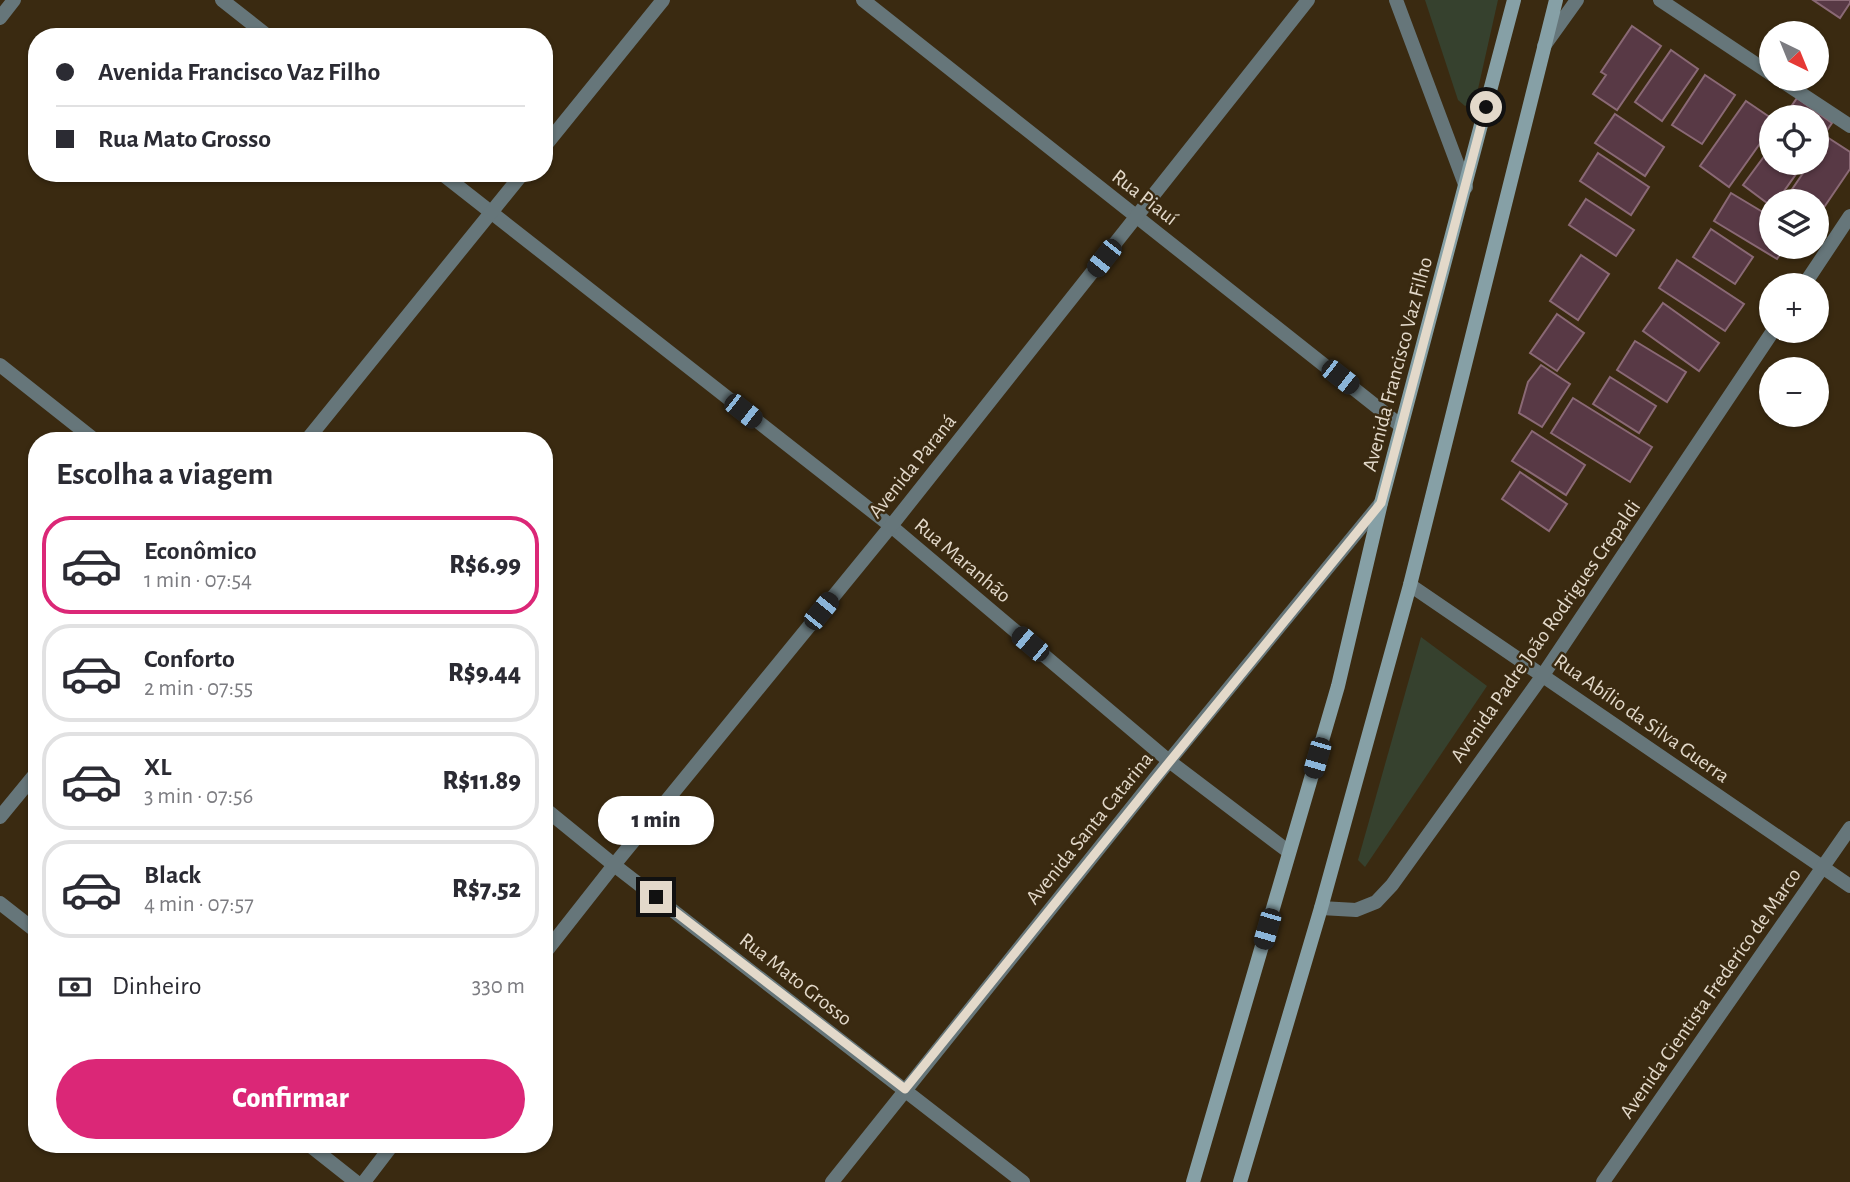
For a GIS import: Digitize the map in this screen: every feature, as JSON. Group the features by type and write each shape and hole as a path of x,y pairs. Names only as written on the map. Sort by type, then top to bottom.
{"main road":[{"name":"Avenida Francisco Vaz Filho","path":"1193,1182 1338,686 1381,503 1514,0"},
{"path":"1240,1182 1321,908 1410,585 1556,0"}],"street":[{"path":"0,18 14,0"},
{"path":"222,0 258,28"},
{"path":"553,136 663,0"},
{"name":"Rua Piauí","path":"863,0 1401,426"},
{"name":"Avenida Paraná","path":"553,943 891,526 1308,0"},
{"path":"1396,0 1466,187"},
{"path":"1544,47 1577,0"},
{"path":"1660,0 1759,66"},
{"path":"1797,91 1850,126"},
{"name":"Rua Maranhão","path":"452,182 891,526 1169,761 1289,852"},
{"path":"313,432 516,182"},
{"path":"1812,273 1850,216"},
{"name":"Avenida Padre João Rodrigues Crepaldi","path":"1321,908 1356,910 1376,902 1392,885 1544,675 1765,343"},
{"path":"0,365 85,432"},
{"name":"Avenida Santa Catarina","path":"832,1182 1169,761 1381,503"},
{"name":"Rua Abílio da Silva Guerra","path":"1410,585 1850,886"},
{"path":"0,817 28,783"},
{"name":"Rua Mato Grosso","path":"553,815 1023,1182"},
{"name":"Avenida Cientista Frederico de Marco","path":"1603,1182 1850,828"},
{"path":"0,903 28,925"},
{"path":"319,1153 356,1182"},
{"path":"363,1182 386,1153"}],"green space":[{"path":"1425,0 1498,0 1478,89 1472,101 1465,106 1458,100"},
{"path":"1421,637 1487,686 1365,867 1358,860"}],"building":[{"path":"1813,0 1850,0 1850,3 1840,18"},
{"path":"1632,26 1661,46 1617,110 1593,94 1606,75 1601,72"},
{"path":"1671,50 1698,69 1662,121 1635,102"},
{"path":"1705,75 1735,95 1702,144 1672,125"},
{"path":"1797,98 1807,105 1792,105"},
{"path":"1746,101 1759,110 1759,145 1729,187 1700,166"},
{"path":"1615,114 1664,147 1645,176 1595,143"},
{"path":"1829,138 1850,152 1850,169 1829,200 1829,189 1792,189 1802,175 1829,175"},
{"path":"1598,153 1649,187 1631,215 1580,181"},
{"path":"1759,163 1759,175 1795,175 1786,189 1759,189 1759,197 1743,185"},
{"path":"1731,193 1759,210 1759,248 1714,221"},
{"path":"1586,199 1634,230 1616,256 1569,225"},
{"path":"1711,229 1753,257 1735,284 1693,257"},
{"path":"1581,255 1609,274 1578,320 1550,301"},
{"path":"1677,260 1744,304 1725,331 1659,288"},
{"path":"1663,303 1719,343 1699,371 1643,331"},
{"path":"1557,314 1584,333 1557,371 1530,353"},
{"path":"1635,341 1686,372 1667,402 1617,370"},
{"path":"1541,365 1570,384 1542,427 1519,413 1528,382"},
{"path":"1610,377 1656,406 1639,433 1593,404"},
{"path":"1573,398 1652,447 1630,482 1551,433"},
{"path":"1532,431 1585,465 1566,495 1512,461"},
{"path":"1520,472 1567,504 1549,531 1502,499"}],"route":[{"path":"656,897 905,1089 1381,503 1486,107"}]}
